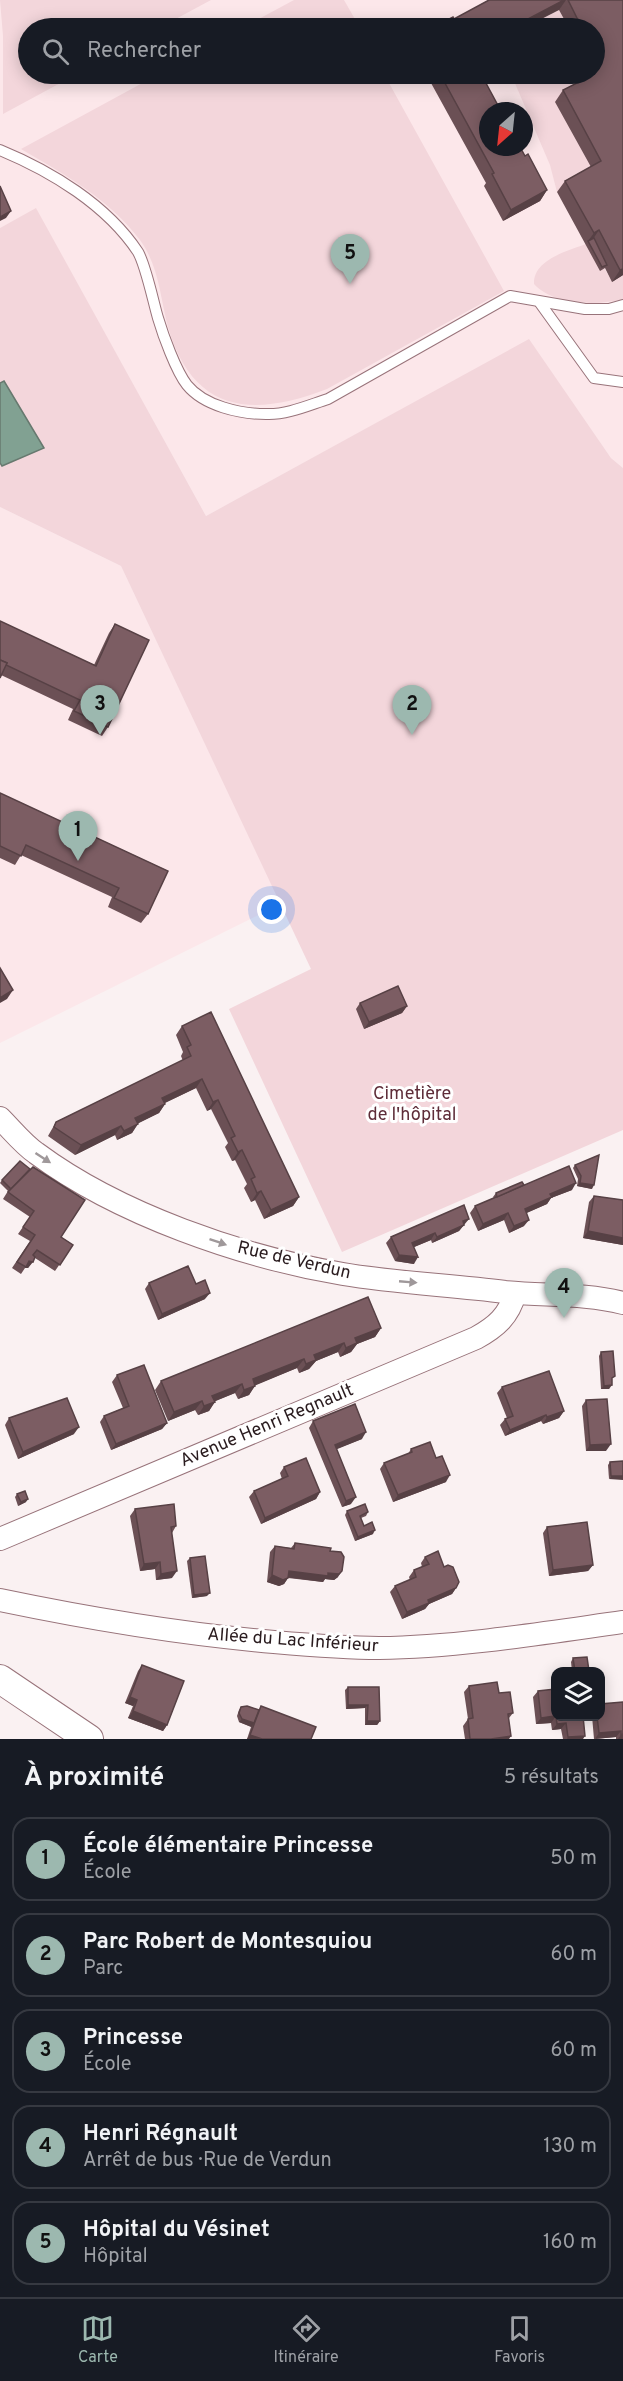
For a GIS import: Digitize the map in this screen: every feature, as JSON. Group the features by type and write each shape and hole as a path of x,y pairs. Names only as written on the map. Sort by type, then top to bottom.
{"street":[{"name":"Rue de Verdun","path":"0,1118 34,1152 82,1183 172,1226 270,1258 343,1274 515,1293 569,1295 623,1303"},
{"name":"Avenue Henri Regnault","path":"0,1539 476,1338 496,1327 503,1320 515,1293"},
{"name":"Allée du Lac Inférieur","path":"0,1600 99,1620 207,1637 334,1647 380,1648 468,1641 623,1622"},
{"path":"0,1679 89,1739"}],"lane":[{"path":"0,150 18,157 71,187 113,221 139,254 162,332 186,383 207,400 234,410 267,415 299,409 328,399 510,296 523,296 540,303 585,309 609,309 623,305"},
{"path":"540,303 594,378 623,382"}],"shaded area":[{"path":"0,0 623,0 623,468 611,458 529,340 206,516 36,209 0,228"},
{"path":"4,381 44,448 2,466 0,463 0,383"},
{"path":"0,507 121,566 281,904 0,1043"}],"green space":[{"path":"0,0 211,0 178,18 18,18 18,84 58,84 3,114 3,36"},
{"path":"294,0 344,0 354,18 261,18"},
{"path":"559,10 563,18 543,18"},
{"path":"141,84 390,84 504,291 327,389 274,404 250,405 229,401 210,392 193,377 179,356 168,327 151,260 128,225 85,188 21,149"},
{"path":"515,84 576,84 579,89 593,172 557,192 550,165 533,125 533,102 523,102"},
{"name":"Cimetière de l'hôpital","path":"36,208 206,516 529,339 611,458 623,468 623,1130 342,1252 229,1009 311,969 121,566 0,507 0,228"},
{"path":"586,244 600,270 604,268 612,281 623,275 623,299 601,303 564,300 542,291 534,284 535,276 545,263 561,253"}],"building":[{"path":"489,0 564,0 530,18 456,18"},
{"path":"568,0 623,0 623,269 620,270 599,230 594,233 565,181 601,161 563,90 575,84 605,84 605,18 577,18"},
{"path":"445,84 486,84 496,102 479,102 479,146"},
{"path":"485,156 529,156 547,190 511,210 492,174 494,173"},
{"path":"0,186 11,211 0,217"},
{"path":"594,238 607,265 602,267 588,241"},
{"path":"0,621 96,666 115,624 149,640 108,727 74,711 80,700 0,660"},
{"path":"0,660 7,663 0,678"},
{"path":"0,793 168,871 148,914 114,898 119,888 26,845 21,856 0,846"},
{"path":"0,968 13,990 0,998"},
{"path":"398,986 407,1006 369,1022 360,1003"},
{"path":"211,1012 299,1197 271,1210 261,1191 257,1193 251,1179 255,1177 242,1150 238,1152 231,1138 235,1136 218,1100 213,1102 202,1079 162,1098 165,1104 135,1118 138,1124 124,1131 121,1126 81,1145 54,1127 56,1122 191,1056 187,1047 191,1045 182,1026"},
{"path":"599,1155 594,1185 580,1183 581,1176 575,1165"},
{"path":"20,1161 30,1169 11,1189 2,1180"},
{"path":"569,1166 576,1183 550,1194 552,1197 525,1209 529,1220 514,1226 508,1213 483,1224 475,1206"},
{"path":"33,1167 85,1200 61,1237 73,1245 60,1265 37,1250 33,1255 35,1257 33,1262 29,1261 26,1267 17,1262 35,1235 23,1227 34,1211 8,1192"},
{"path":"522,1182 524,1185 497,1197 496,1193"},
{"path":"594,1196 623,1200 623,1238 588,1231"},
{"path":"464,1205 469,1219 463,1221 464,1225 437,1237 435,1233 412,1243 418,1257 399,1255 391,1237"},
{"path":"188,1266 196,1284 205,1280 210,1293 162,1314 149,1283"},
{"path":"368,1297 381,1328 355,1338 357,1343 346,1348 344,1343 314,1355 316,1360 306,1364 304,1359 253,1379 255,1386 244,1390 242,1384 212,1396 215,1402 204,1406 202,1401 174,1412 161,1381"},
{"path":"613,1351 615,1376 612,1378 612,1385 604,1386 601,1352"},
{"path":"144,1365 167,1423 116,1444 104,1416 129,1406 117,1375"},
{"path":"549,1371 564,1411 547,1417 546,1415 510,1430 505,1419 513,1416 502,1387"},
{"path":"67,1398 79,1427 23,1452 9,1418"},
{"path":"607,1399 611,1444 590,1445 586,1400"},
{"path":"355,1404 366,1432 335,1445 356,1497 346,1501 313,1421"},
{"path":"430,1442 436,1458 442,1456 450,1475 398,1495 384,1463"},
{"path":"306,1458 320,1492 265,1518 254,1491 288,1476 284,1467"},
{"path":"623,1461 623,1476 611,1476 610,1462"},
{"path":"25,1491 28,1499 21,1502 17,1494"},
{"path":"174,1504 176,1526 171,1527 177,1571 161,1574 160,1562 144,1564 135,1509"},
{"path":"365,1504 368,1512 360,1516 364,1526 372,1522 375,1530 358,1537 347,1511"},
{"path":"587,1522 593,1565 553,1570 547,1527"},
{"path":"295,1543 331,1548 330,1551 341,1552 344,1557 342,1571 339,1574 328,1573 328,1576 289,1571 288,1578 283,1580 272,1575 275,1546 294,1549"},
{"path":"438,1551 444,1567 448,1565 453,1567 459,1582 456,1588 407,1612 395,1586 416,1577 414,1570 429,1564 425,1557"},
{"path":"205,1556 210,1593 194,1595 190,1558"},
{"path":"587,1657 588,1667 574,1667 573,1658"},
{"path":"142,1665 184,1681 167,1725 133,1711 137,1700 130,1697"},
{"path":"497,1682 499,1693 510,1692 513,1713 508,1714 511,1736 470,1739 468,1719 473,1718 469,1686"},
{"path":"348,1687 379,1687 380,1721 367,1721 368,1705 348,1705"},
{"path":"551,1689 551,1717 541,1718 538,1691"},
{"path":"623,1702 623,1734 621,1735 621,1731 599,1733 598,1721 605,1721 605,1704"},
{"path":"247,1706 259,1710 254,1723 242,1719 239,1713 241,1707"},
{"path":"261,1706 316,1727 311,1739 262,1739 250,1735"},
{"path":"557,1721 584,1721 585,1736 568,1737 566,1723 557,1724"}],"place":[{"name":"Hôpital du Vésinet","path":"350,284"},
{"name":"Princesse","path":"100,735"},
{"name":"Parc Robert de Montesquiou","path":"412,735"},
{"name":"École élémentaire Princesse","path":"78,861"},
{"name":"Henri Régnault","path":"564,1318"}]}
